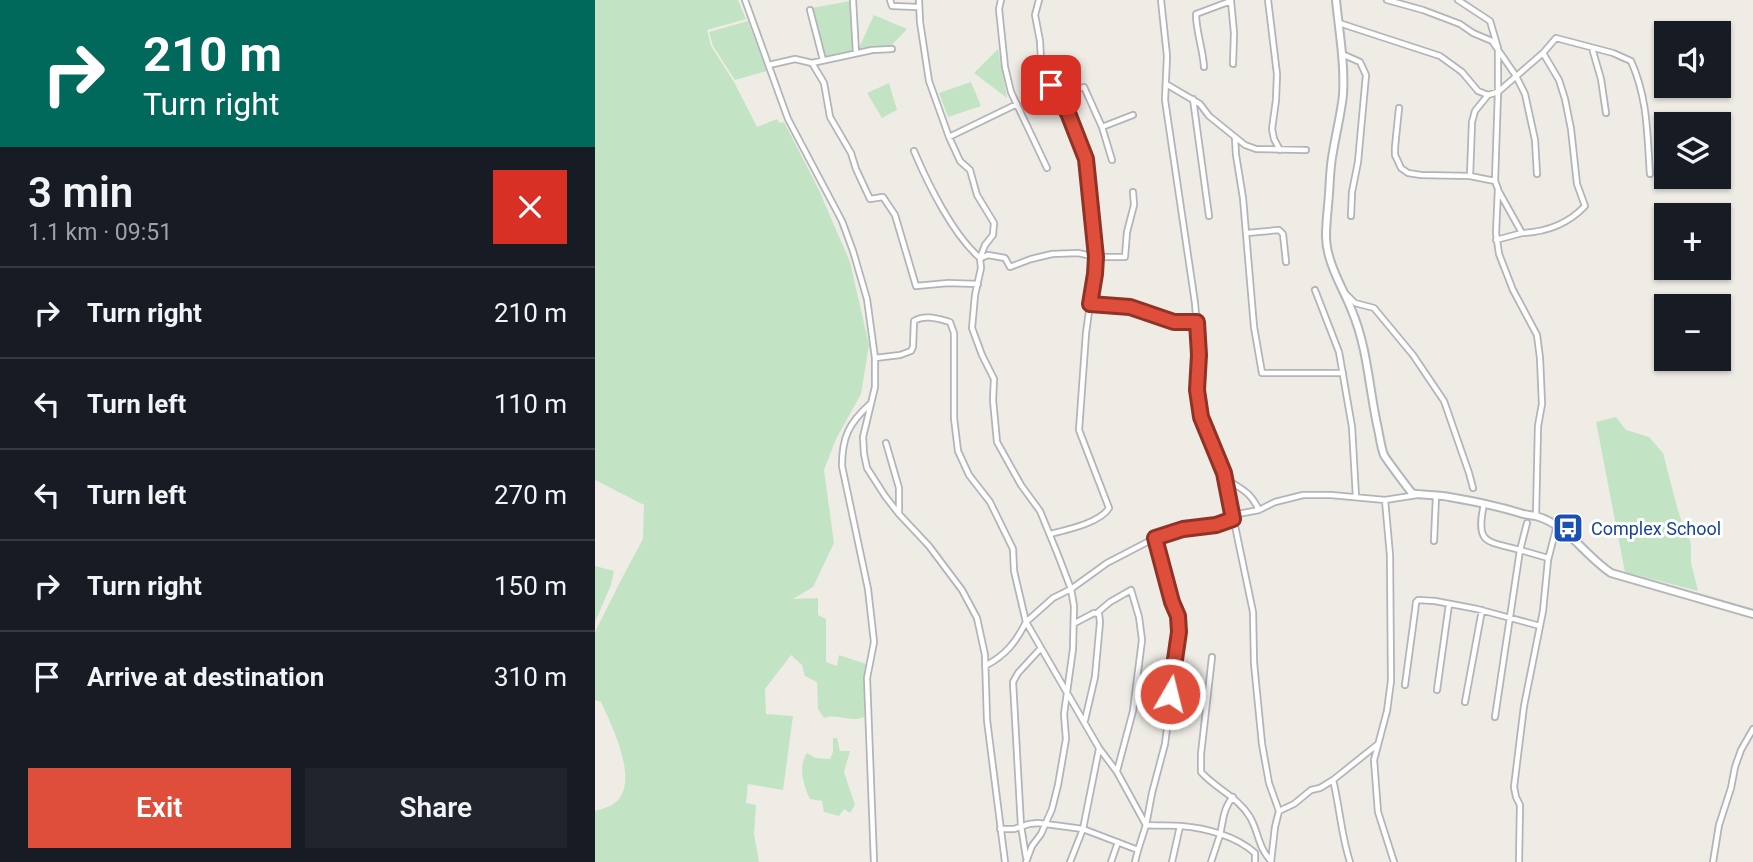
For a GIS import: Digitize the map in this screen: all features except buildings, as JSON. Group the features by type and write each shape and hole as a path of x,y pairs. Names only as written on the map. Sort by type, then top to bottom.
{"main road":[{"path":"1336,0 1343,93 1341,116 1332,154 1326,239 1357,326 1369,373 1373,407 1384,455 1392,468 1410,492 1508,508 1536,516 1557,525 1611,573 1753,614"}],"street":[{"path":"745,0 788,119 842,221 867,299 874,358 874,387 863,437 867,468 899,514 929,546 962,590 977,618 982,639 987,719 1005,862"},
{"path":"853,0 856,53"},
{"path":"890,0 892,6 919,7"},
{"path":"919,0 929,81 960,161 970,170 977,195 995,223 993,235 980,258 981,268 972,328 994,379 997,442 1021,485 1040,511 1071,589 1075,606 1072,661 1064,714 1066,739 1058,785 1052,809 1027,861"},
{"path":"1001,0 999,9 1005,67 1011,92 1047,168"},
{"path":"1039,0 1035,15 1041,60 1047,78 1068,113 1086,159 1096,257 1086,333 1079,430 1109,508 1105,514 1095,519 1050,534"},
{"path":"1161,0 1167,56 1165,100 1197,322 1197,390 1201,417 1224,473 1253,612 1254,663 1262,744 1269,783 1279,811 1271,862"},
{"path":"1268,0 1277,75 1272,130 1280,150"},
{"path":"1387,0 1460,24 1492,41 1525,93 1535,139 1538,174"},
{"path":"1458,0 1490,21 1498,48 1495,181 1522,233"},
{"path":"1204,67 1196,14 1231,1 1233,64"},
{"path":"810,10 823,60"},
{"path":"1338,23 1440,56 1462,72 1478,92 1487,94 1498,92 1543,53 1556,38 1613,53 1630,61 1639,79 1645,106 1650,174"},
{"path":"1592,47 1607,113"},
{"path":"769,65 795,59 812,63 856,53 892,49"},
{"path":"1496,240 1559,226 1585,206 1577,184 1565,99 1559,80 1543,53"},
{"path":"1341,54 1360,62 1366,75 1351,216"},
{"path":"812,63 824,83 830,117 851,153 870,199 883,197 895,215 916,286 978,284"},
{"path":"1167,84 1200,104 1209,116 1245,145 1256,149 1305,150"},
{"path":"1059,96 1084,88 1102,127 1112,160"},
{"path":"1470,176 1472,122 1475,111 1487,94"},
{"path":"1192,99 1209,216"},
{"path":"949,137 1017,104"},
{"path":"1399,108 1395,155 1401,168 1408,173 1421,175 1470,176 1495,181"},
{"path":"1102,127 1133,115"},
{"path":"1235,138 1247,233 1254,327 1262,373 1343,373"},
{"path":"914,151 924,175 951,221 970,249 980,258"},
{"path":"1498,189 1496,240 1499,254 1513,290 1537,335 1540,358 1542,404 1538,426 1536,516"},
{"path":"980,258 988,255 1005,258 1010,267 1031,258 1052,254 1125,257 1127,232 1134,205 1133,192"},
{"path":"1247,233 1279,230 1283,234 1286,262"},
{"path":"1315,290 1339,352 1352,427 1356,497"},
{"path":"1344,292 1355,303 1374,308 1413,355 1444,401 1473,488"},
{"path":"1090,304 1130,307 1174,322 1197,322"},
{"path":"874,358 911,351 914,321 919,318 937,318 950,322 954,333 954,418 958,451 969,475 990,502 1013,549 1014,571 1026,622 1146,825"},
{"path":"870,403 849,427 842,450 842,466 868,589 874,642 866,678 874,862"},
{"path":"886,443 899,488 899,514"},
{"path":"1224,477 1243,488 1259,510"},
{"path":"985,666 1016,643 1026,622 1053,598 1147,541 1183,529 1216,525 1233,519 1238,513 1259,510 1275,502 1303,495 1385,500 1418,495"},
{"path":"1434,541 1436,495"},
{"path":"1385,500 1389,555 1391,681 1387,710 1374,760 1378,812 1394,862"},
{"path":"1484,504 1481,530 1483,538 1548,558"},
{"path":"1495,716 1520,550 1527,523"},
{"path":"1519,862 1520,805 1514,788 1548,558 1557,525"},
{"path":"1135,862 1165,744 1179,632 1178,616 1155,538"},
{"path":"1074,624 1097,613 1131,590 1142,640 1133,711 1117,772"},
{"path":"1405,685 1418,600 1482,610 1540,626"},
{"path":"1437,690 1449,604"},
{"path":"1465,702 1482,610"},
{"path":"1084,722 1095,677 1100,622 1097,613"},
{"path":"1027,861 1021,826 1013,682 1041,648"},
{"path":"1212,657 1201,772 1233,797 1249,817 1262,852 1271,862"},
{"path":"1713,862 1719,825 1735,767 1753,729"},
{"path":"1279,811 1294,804 1311,790 1333,780 1378,744"},
{"path":"1070,862 1083,829 1100,748"},
{"path":"1333,780 1343,842 1350,862"},
{"path":"1211,862 1224,814 1233,797"},
{"path":"1000,829 1014,829 1029,824 1083,829 1138,850"},
{"path":"1146,825 1201,828 1220,834 1249,847 1255,853 1255,862"},
{"path":"1173,862 1179,826"},
{"path":"1111,862 1118,842"}],"green space":[{"path":"595,0 738,0 746,19 707,30 711,46 734,82 757,127 777,119 779,123 784,122 818,188 850,262 869,345 861,394 836,439 824,470 834,543 813,587 793,599 818,598 818,615 826,619 826,662 837,666 839,655 866,664 864,717 824,718 818,709 817,682 805,676 802,665 791,655 765,689 766,714 793,716 783,790 748,784 746,803 756,805 754,834 759,862 595,862 595,811 616,802 623,793 625,781 616,738 601,702 595,700 595,632 643,539 644,505 595,480"},
{"path":"850,1 854,50 824,57 812,8"},
{"path":"874,15 907,29 891,46 859,48"},
{"path":"748,21 767,71 735,80 713,46 709,32"},
{"path":"998,49 1007,98 974,73"},
{"path":"971,82 981,106 948,117 939,93"},
{"path":"889,83 897,110 882,118 867,93"},
{"path":"1616,417 1626,430 1649,437 1663,453 1677,507 1689,537 1691,563 1698,591 1625,572 1596,422"},
{"path":"595,566 614,571 595,622"},
{"path":"833,738 837,738 840,751 850,751 844,772 855,805 850,813 844,809 839,816 824,812 822,801 810,799 803,776 807,753 815,758 830,759"}],"place":[{"name":"Complex School","path":"1568,528"}],"route":[{"path":"1051,85 1068,113 1086,159 1089,175 1096,257 1090,304 1130,307 1174,322 1197,322 1197,390 1201,417 1224,473 1233,519 1216,525 1183,529 1155,538 1178,616 1179,632 1170,694"}]}
